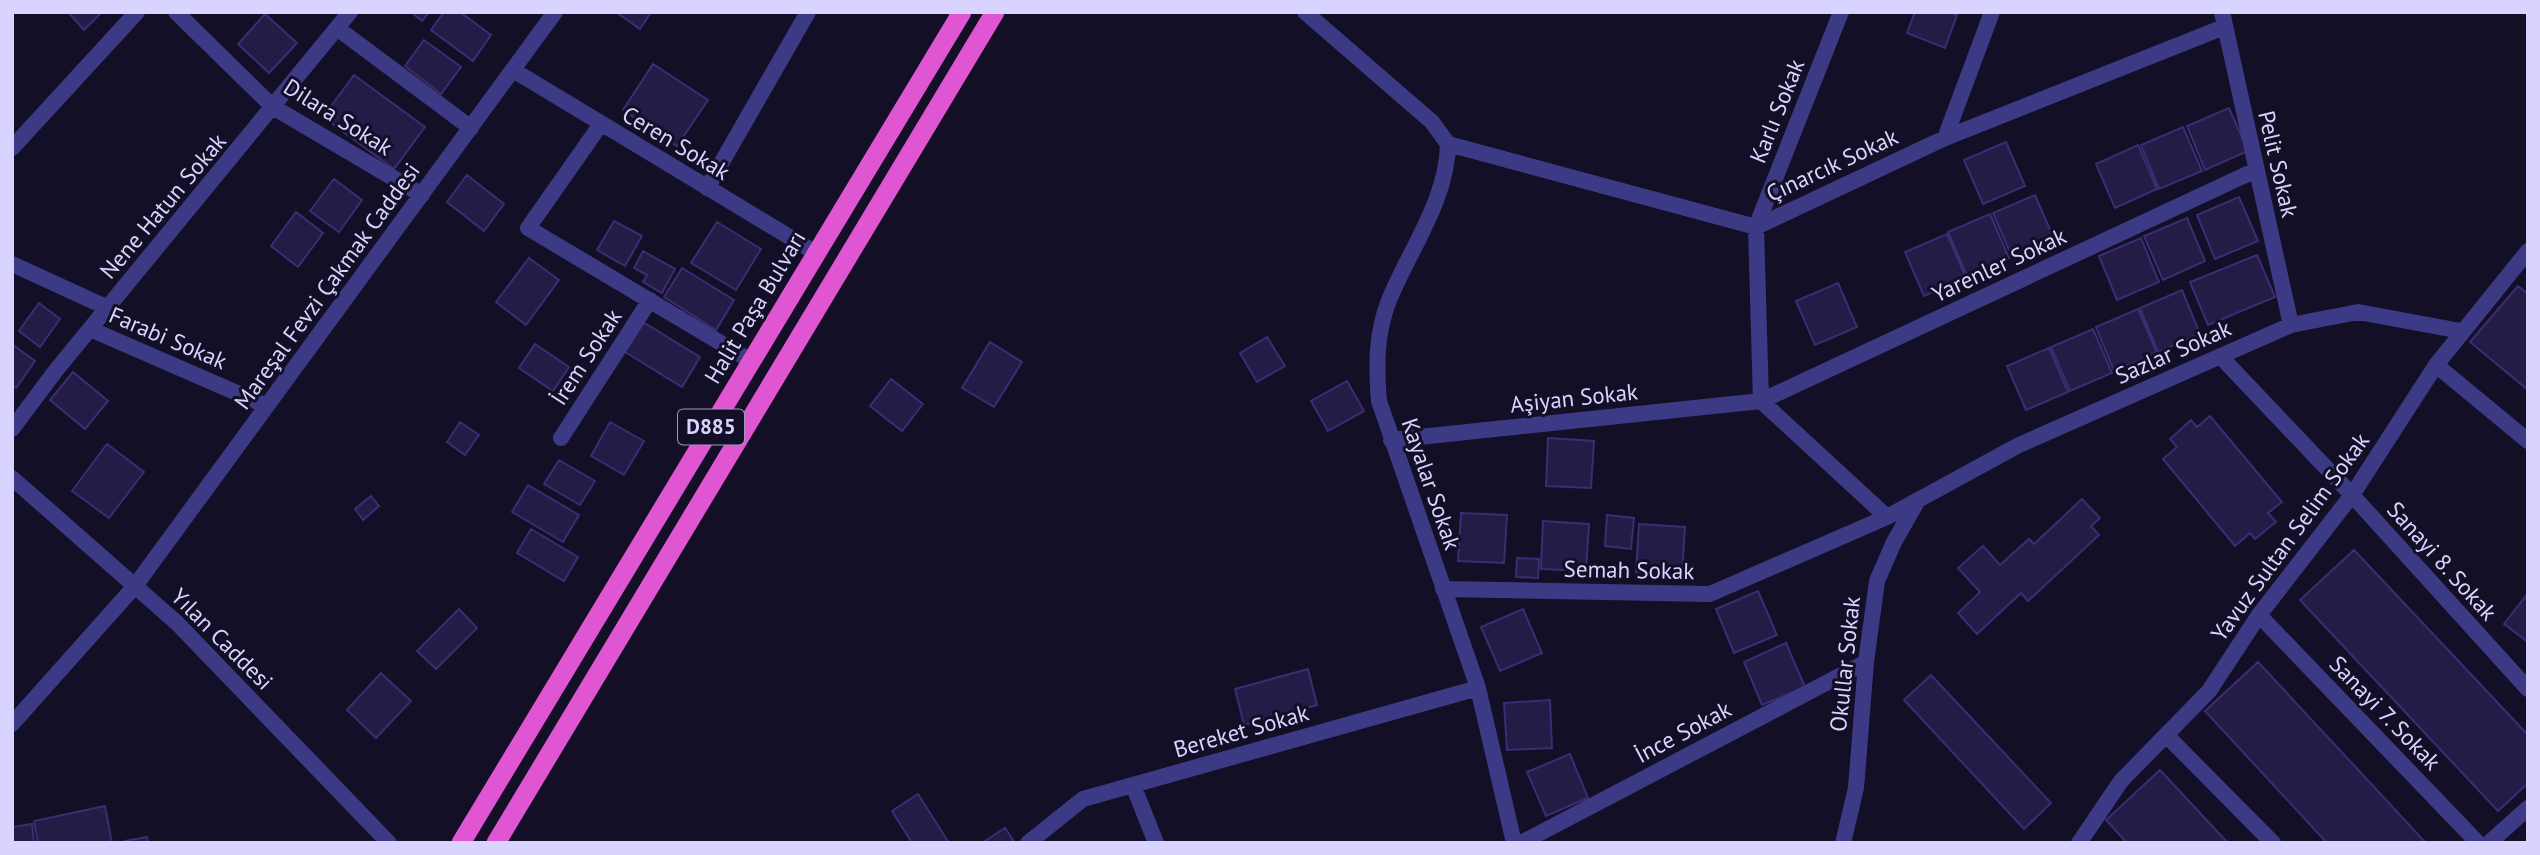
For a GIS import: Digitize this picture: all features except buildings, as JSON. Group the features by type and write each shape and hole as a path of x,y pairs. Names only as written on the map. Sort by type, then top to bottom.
{"highway":[{"name":"D885","path":"496,843 995,12"},
{"name":"Halit Paşa Bulvarı","path":"461,843 956,15"}],"street":[{"path":"12,148 137,12"},
{"name":"Dilara Sokak","path":"176,12 273,107 422,195"},
{"name":"Nene Hatun Sokak","path":"12,429 90,329 350,12"},
{"name":"Mareşal Fevzi Çakmak Caddesi","path":"12,724 135,586 555,12"},
{"path":"707,188 808,12"},
{"path":"1305,12 1432,122 1448,144"},
{"name":"Karlı Sokak","path":"1756,227 1841,12"},
{"path":"1945,138 1992,12"},
{"name":"Çınarcık Sokak","path":"1448,144 1756,227 1945,138 2223,20"},
{"name":"Pelit Sokak","path":"2223,20 2291,325"},
{"path":"337,27 471,128"},
{"name":"Ceren Sokak","path":"513,70 816,253"},
{"path":"600,124 528,228 751,361"},
{"name":"Kayalar Sokak","path":"1448,144 1448,170 1388,302 1375,360 1379,401 1391,440 1478,688 1514,843"},
{"name":"Yarenler Sokak","path":"1761,401 2256,170"},
{"path":"1756,227 1761,401 1887,517"},
{"name":"Yavuz Sultan Selim Sokak","path":"2079,843 2121,781 2209,691 2259,615 2352,495 2436,365 2527,253"},
{"path":"12,264 108,308"},
{"name":"İrem Sokak","path":"561,438 650,300"},
{"name":"Sazlar Sokak","path":"1919,498 2019,445 2291,325 2358,312 2461,331"},
{"name":"Farabi Sokak","path":"90,329 267,406"},
{"name":"Sanayi 8. Sokak","path":"2220,356 2352,495 2528,688"},
{"path":"2436,365 2528,441"},
{"name":"Aşiyan Sokak","path":"1391,440 1761,401"},
{"name":"Yılan Caddesi","path":"12,478 177,623 389,843"},
{"name":"Semah Sokak","path":"1443,589 1710,594 1887,517 1919,498"},
{"name":"Okullar Sokak","path":"1843,843 1856,788 1866,662 1877,581 1894,542 1919,498"},
{"name":"Sanayi 7. Sokak","path":"2259,615 2478,843"},
{"name":"İnce Sokak","path":"1521,843 1866,662"},
{"name":"Bereket Sokak","path":"1028,843 1083,799 1478,688"},
{"path":"2166,735 2273,843"},
{"path":"1133,785 1156,843"},
{"path":"2488,843 2528,808"}]}
